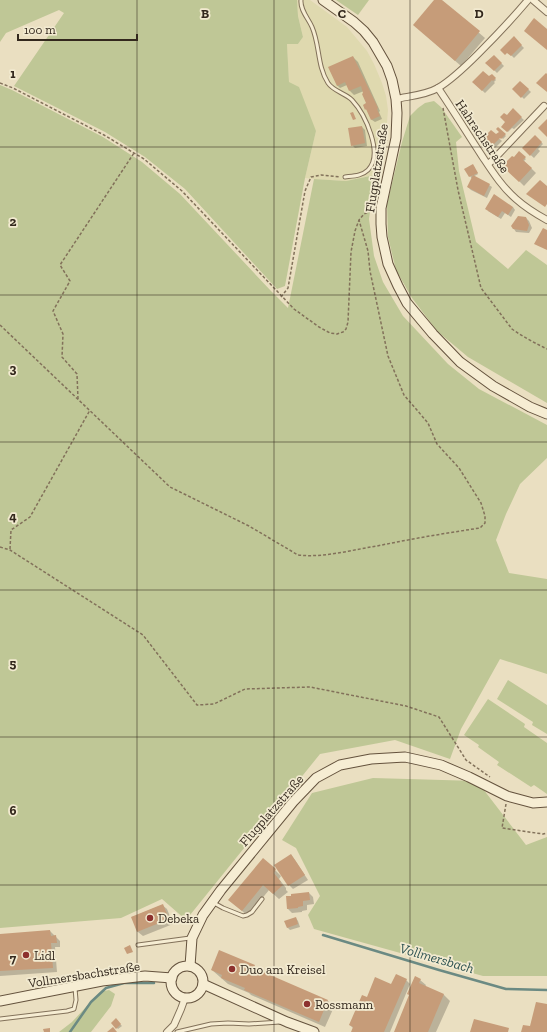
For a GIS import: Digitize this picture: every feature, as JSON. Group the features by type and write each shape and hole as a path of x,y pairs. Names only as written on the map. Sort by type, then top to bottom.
{"street":[{"name":"Flugplatzstraße","path":"323,0 364,31 373,42 387,66 392,80 396,99 397,130 381,208 382,237 388,264 407,303 433,334 460,362 493,386 530,407 547,414"},
{"path":"396,99 438,88 464,68 516,15 528,0"},
{"path":"533,0 547,12"},
{"name":"Hahrachstraße","path":"438,88 458,121 503,186 526,207 546,217"},
{"path":"488,164 544,106"},
{"name":"Flugplatzstraße","path":"190,966 192,938 203,915 212,902 293,802 316,778 340,765 371,759 405,757 441,765 507,796 533,803 547,802"},
{"path":"190,966 199,972 202,977 203,984 200,992 196,996 185,998 179,996 175,992 172,985 172,978 178,970 190,966"},
{"name":"Vollmersbachstraße","path":"0,1001 102,982 145,976 172,978"},
{"path":"203,984 287,1022 314,1032"},
{"path":"167,1032 174,1025 185,998"}],"lane":[{"path":"301,0 300,4 302,10 313,29 324,74 328,83 332,88 345,94 358,107 367,123 372,137 374,152 372,164 368,170 357,176 345,177"},
{"path":"212,902 243,916 252,912 262,899"},
{"path":"138,946 192,938"},
{"path":"0,1019 74,1009 76,1000 74,976"},
{"path":"176,1032 211,1024 287,1022"}],"path":[{"path":"0,83 13,88 104,135 144,159 182,191 294,309 330,333 336,334 343,332 346,329 348,322 351,252 355,231 359,220 364,214 381,208"},
{"path":"445,98 442,110 458,190 481,288 512,329 518,334 547,349"},
{"path":"374,152 397,130"},
{"path":"78,399 77,374 62,357 63,334 53,311 70,281 60,265 134,153"},
{"path":"281,296 288,288 305,191 311,177 321,175 345,177"},
{"path":"0,325 170,487 249,526 298,555 306,556 333,554 436,534 480,528 485,523 485,516 481,503 459,468 437,444 428,423 404,394 388,356 370,271 368,251 359,220"},
{"path":"10,550 11,530 30,517 90,410"},
{"path":"0,547 10,550 143,635 197,705 214,704 245,689 310,687 406,706 438,717 466,760 490,777"},
{"path":"507,796 502,828 543,834 547,833"}],"shaded area":[{"path":"297,0 310,0 347,27 367,51 374,64 386,96 388,110 382,151 375,175 346,181 305,178 316,131 289,82 287,44 298,44 303,37 298,16"}],"green space":[{"path":"0,0 297,0 298,16 303,37 298,44 287,44 289,82 299,87 316,131 305,178 285,286 277,289 185,189 145,157 105,132 14,86 64,13 59,10 6,33 0,42"},
{"path":"336,0 369,0 358,15"},
{"path":"0,85 103,137 142,162 180,194 288,308 314,179 346,181 375,175 369,219 374,256 383,282 403,316 448,364 479,389 547,425 547,458 520,484 496,540 509,573 547,579 547,674 500,659 461,729 450,759 395,740 320,754 186,920 162,899 121,918 0,928"},
{"path":"434,101 441,107 462,137 456,142 459,171 476,242 508,269 526,250 547,265 547,403 468,357 437,331 412,298 396,270 388,237 387,204 410,116 425,103"},
{"path":"508,680 547,705 547,734 532,725 533,722 497,699"},
{"path":"488,699 525,724 524,727 547,743 547,794 534,785 531,787 497,765 499,762 478,747 479,745 464,735"},
{"path":"373,778 477,781 526,845 547,837 547,976 483,976 314,929 308,915 320,896 296,848 282,840 312,793"},
{"path":"109,990 115,994 111,1006 91,1032 59,1032 72,1022 100,992"}],"building":[{"path":"434,0 442,0 480,31 455,61 413,25"},
{"path":"534,18 547,29 547,50 524,31"},
{"path":"514,36 522,45 511,56 507,53 505,55 500,50"},
{"path":"494,55 502,63 494,71 485,63"},
{"path":"353,56 378,108 377,109 380,116 371,120 363,105 366,103 362,94 361,86 349,91 345,82 337,86 328,67"},
{"path":"483,71 489,76 492,74 496,78 493,81 492,80 482,91 472,82"},
{"path":"546,73 547,74 547,92 536,83"},
{"path":"520,81 529,89 521,98 512,89"},
{"path":"513,108 522,117 507,132 501,127 505,122 500,117 504,113 507,115"},
{"path":"353,112 356,119 353,120 350,113"},
{"path":"547,119 547,137 538,128"},
{"path":"362,126 365,143 351,146 348,128"},
{"path":"498,127 506,134 492,146 483,138 491,130 496,134 499,132 496,129"},
{"path":"535,135 542,142 530,156 522,148"},
{"path":"519,151 526,157 523,160 532,168 519,182 502,166"},
{"path":"473,164 478,173 469,177 464,169"},
{"path":"473,175 490,184 484,196 467,187"},
{"path":"540,180 547,186 547,204 545,207 526,194"},
{"path":"494,194 513,207 508,215 502,211 498,217 485,209"},
{"path":"518,216 526,217 529,225 527,231 513,229 511,226"},
{"path":"543,228 547,230 547,250 534,244"},
{"path":"291,854 305,875 288,886 274,865"},
{"path":"263,858 276,869 274,873 283,885 273,894 263,885 242,911 228,900"},
{"path":"309,892 310,900 303,901 303,906 287,909 286,896"},
{"name":"Debeka","path":"163,904 169,919 137,932 131,917"},
{"path":"296,917 298,924 287,928 284,921"},
{"name":"Lidl","path":"50,930 51,936 56,935 57,943 51,943 53,968 0,971 0,934"},
{"path":"130,945 133,952 127,954 124,948"},
{"path":"219,950 255,965 254,968 328,1000 319,1022 244,990 245,988 221,978 222,975 211,970"},
{"path":"396,974 407,979 384,1032 351,1032 353,1027 349,1025 362,995 367,997 375,977 391,984"},
{"path":"415,976 421,979 419,983 444,994 428,1032 394,1032 409,995 407,994"},
{"path":"536,1002 547,1004 547,1032 521,1032 523,1025 530,1026"},
{"path":"116,1018 121,1024 116,1029 111,1023"},
{"path":"474,1019 509,1028 508,1032 470,1032"},
{"path":"113,1027 117,1032 107,1032"},
{"path":"50,1028 50,1032 44,1032 43,1029"}],"waterway":[{"name":"Vollmersbach","path":"323,935 506,989 547,990"},
{"name":"Vollmersbach","path":"70,1032 91,1002 106,988 124,983 154,983"}],"place":[{"name":"Debeka","path":"150,918"},
{"name":"Lidl","path":"26,955"},
{"name":"Duo am Kreisel","path":"232,969"},
{"name":"Rossmann","path":"307,1004"}]}
